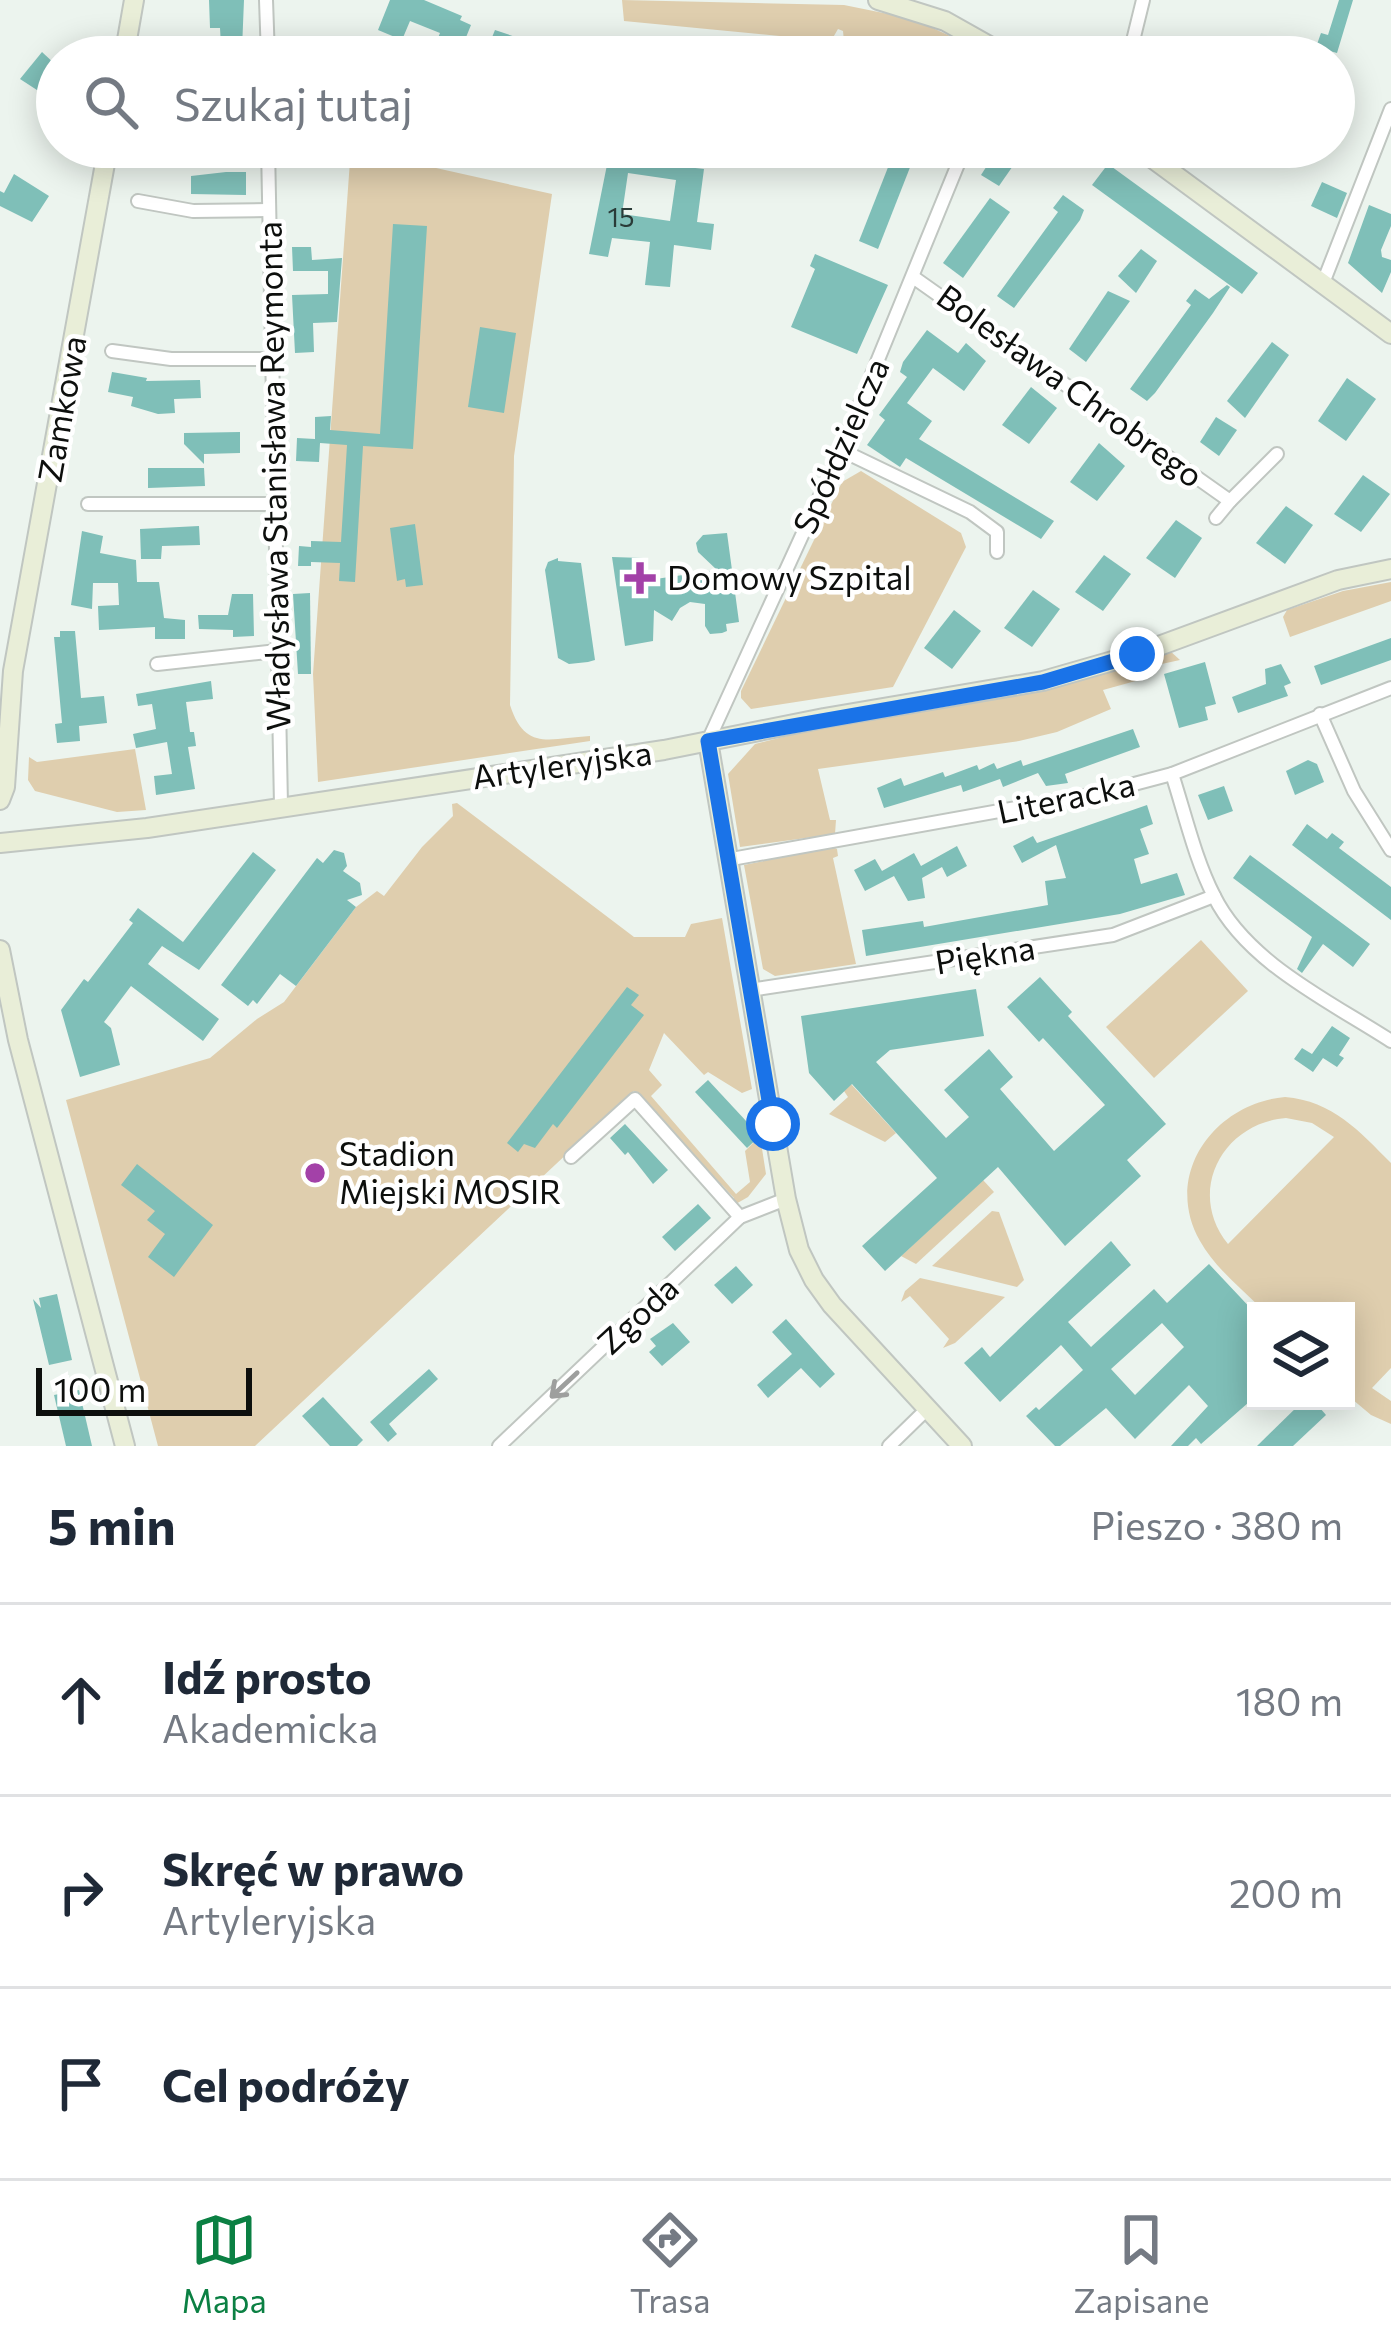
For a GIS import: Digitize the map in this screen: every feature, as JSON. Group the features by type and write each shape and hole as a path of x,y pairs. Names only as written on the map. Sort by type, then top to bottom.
{"street":[{"path":"128,36 134,0"},
{"path":"266,0 267,36"},
{"path":"878,0 945,21 971,36"},
{"path":"1134,36 1143,0"},
{"path":"1323,283 1334,265 1391,109"},
{"name":"Zamkowa","path":"0,712 104,168"},
{"name":"Władysława Stanisława Reymonta","path":"268,168 281,805"},
{"name":"Spółdzielcza","path":"708,741 841,450 957,168"},
{"path":"1166,168 1391,334"},
{"path":"138,201 193,212 268,210"},
{"name":"Bolesława Chrobrego","path":"913,277 1230,501 1277,454"},
{"path":"112,351 171,359 272,359"},
{"path":"841,450 970,512 997,532 997,552"},
{"path":"1216,518 1230,501"},
{"path":"88,504 274,504"},
{"name":"Artyleryjska","path":"0,843 147,827 708,741 1090,670 1338,580 1391,569"},
{"path":"157,664 277,651"},
{"name":"Zamkowa","path":"0,800 5,787 7,671"},
{"name":"Literacka","path":"726,860 1048,806 1172,774 1391,688"},
{"path":"1321,714 1354,791 1391,850"},
{"path":"708,741 785,1198 799,1250 814,1280 962,1446"},
{"path":"1172,774 1214,896 1236,928 1258,950 1391,1042"},
{"name":"Piękna","path":"750,990 1113,935 1214,896"},
{"path":"0,950 18,1040 125,1446"},
{"path":"571,1157 634,1099 740,1217"},
{"name":"Zgoda","path":"499,1446 740,1217 785,1198"},
{"path":"889,1446 927,1409"}],"shaded area":[{"path":"622,0 844,5 913,19 950,36 843,36 838,29 834,36 779,36 624,21"},
{"path":"349,168 436,168 552,194 514,456 510,705 531,736 590,736 590,741 318,782 313,674"},
{"path":"861,471 961,533 966,547 893,687 751,709 741,691 842,482"},
{"path":"1391,582 1391,601 1290,637 1283,617 1287,610 1343,591"},
{"path":"1169,650 1180,660 1148,667 1150,677 1103,690 1111,709 1057,732 818,769 830,820 836,820 835,834 740,847 728,774 755,744 835,724 1092,678"},
{"path":"135,749 146,810 117,812 35,791 28,780 29,757 37,762"},
{"name":"Stadion Miejski MOSIR","path":"457,803 634,937 685,937 691,924 722,918 752,1089 742,1093 708,1072 704,1075 664,1033 649,1070 662,1085 651,1096 736,1194 750,1182 745,1151 760,1136 766,1174 748,1197 734,1205 734,1198 722,1185 714,1184 634,1091 255,1446 158,1446 66,1100 210,1058 284,1002 356,907 377,891 384,896 453,816 452,804"},
{"path":"833,847 856,964 775,976 763,969 744,865"},
{"path":"1201,940 1248,991 1154,1078 1106,1027"},
{"path":"851,1084 896,1133 885,1142 829,1114 848,1097 844,1091"},
{"path":"1285,1097 1317,1104 1344,1120 1391,1163 1391,1368 1372,1388 1391,1401 1391,1424 1355,1402 1355,1302 1255,1302 1200,1241 1187,1191 1192,1168 1202,1146 1237,1113","holes":["1286,1118 1312,1123 1334,1137 1228,1244 1210,1203 1217,1163 1228,1146 1244,1132"]},
{"path":"983,1180 994,1192 916,1264 901,1256"},
{"path":"992,1211 999,1212 1024,1280 1017,1287 932,1266"},
{"path":"920,1278 1005,1297 955,1343 943,1348 949,1339 910,1296 901,1302 905,1291"}],"building":[{"path":"209,0 244,0 243,36 220,36 220,28 210,28"},
{"path":"390,0 424,0 462,16 460,20 471,25 467,36 439,36 410,21 404,36 378,30"},
{"path":"1339,0 1353,0 1342,36 1320,36 1328,35"},
{"path":"36,59 36,89 20,79"},
{"path":"606,168 704,169 697,222 714,224 711,250 674,245 670,287 645,285 650,242 612,238 608,257 589,254","holes":["628,173 676,180 670,221 622,214"]},
{"path":"888,168 910,168 878,249 859,241"},
{"path":"986,168 1011,168 999,186 981,175"},
{"path":"1105,168 1114,168 1258,273 1242,294 1092,185"},
{"path":"246,172 246,195 191,194 191,176"},
{"path":"14,174 49,196 32,222 0,206 0,191 4,193"},
{"path":"1322,182 1347,193 1337,218 1311,206"},
{"path":"1063,195 1084,210 1080,220 1014,308 997,296 1058,212 1053,208"},
{"path":"990,198 1010,212 963,278 943,263"},
{"path":"1369,205 1391,214 1381,250 1382,257 1391,260 1391,272 1382,293 1348,263"},
{"path":"393,224 427,226 413,449 363,446 355,582 339,581 340,563 298,566 299,546 311,547 311,541 341,542 347,445 320,443 319,462 296,461 297,438 315,439 315,417 331,416 330,430 380,434"},
{"path":"292,247 311,247 312,260 342,258 337,322 313,323 314,352 295,353 292,295 328,294 328,271 293,271"},
{"path":"1141,249 1157,261 1136,293 1118,276"},
{"path":"815,254 888,285 857,354 791,327 815,269 810,266"},
{"path":"1227,285 1213,313 1155,393 1147,401 1130,389 1191,305 1186,301 1195,289 1209,299"},
{"path":"1108,291 1130,301 1086,362 1069,349"},
{"path":"480,327 516,333 504,413 468,407"},
{"path":"927,330 958,353 966,343 986,361 964,391 933,368 907,403 932,421 919,439 1054,521 1041,539 906,458 900,467 867,445 885,420 879,415 907,377 900,372 903,362"},
{"path":"1272,342 1289,355 1245,418 1227,401"},
{"path":"112,372 146,381 200,380 201,398 174,399 175,413 158,414 131,406 133,397 108,392"},
{"path":"1347,378 1376,399 1346,441 1318,421"},
{"path":"1031,387 1057,408 1029,444 1002,425"},
{"path":"1216,417 1237,430 1219,456 1200,442"},
{"path":"240,432 240,453 204,454 204,464 184,444 184,433"},
{"path":"1099,443 1125,466 1097,501 1070,482"},
{"path":"148,468 204,468 205,486 148,488"},
{"path":"1363,475 1390,494 1361,532 1334,514"},
{"path":"1286,506 1313,525 1285,564 1256,543"},
{"path":"1176,520 1202,538 1175,578 1146,558"},
{"path":"415,524 423,585 406,587 405,579 397,581 390,528"},
{"path":"199,526 200,545 162,546 161,559 141,559 140,529"},
{"path":"82,531 103,536 100,553 136,560 137,582 159,582 164,618 185,620 185,639 155,639 155,627 99,630 98,606 119,605 118,583 93,583 92,609 71,605"},
{"path":"727,533 739,622 726,624 727,631 710,634 705,626 705,604 690,602 672,621 654,610 653,641 625,646 612,557 643,558 642,581 717,570 698,552 696,543 703,535"},
{"path":"1104,555 1131,574 1103,611 1075,592"},
{"path":"558,558 581,563 595,660 569,664 558,658 545,570 548,562"},
{"path":"1033,590 1060,609 1032,647 1004,628"},
{"path":"310,593 311,674 298,674 293,594"},
{"path":"232,594 253,594 254,636 233,637 233,630 199,629 198,615 228,615"},
{"path":"954,610 981,631 952,669 924,648"},
{"path":"60,631 75,631 81,698 104,696 107,723 79,726 80,741 57,743 55,724 62,723 54,637 60,637"},
{"path":"1391,638 1391,660 1321,685 1314,666"},
{"path":"1205,662 1216,704 1205,707 1208,720 1179,728 1164,674"},
{"path":"1281,664 1291,683 1284,686 1288,696 1238,713 1232,697 1266,684 1265,669"},
{"path":"211,681 213,699 186,702 196,746 188,747 195,789 156,795 154,776 172,774 167,742 136,748 133,734 156,729 152,704 138,706 136,694"},
{"path":"1133,729 1140,747 1065,774 1068,783 1046,786 1038,773 1003,787 1000,779 963,792 961,785 884,808 877,788 901,778 904,786 943,772 945,777 977,765 979,770 994,763 997,769 1021,760 1023,766"},
{"path":"1308,760 1317,764 1324,782 1295,795 1286,771"},
{"path":"1224,786 1233,811 1208,820 1198,795"},
{"path":"1147,805 1153,824 1140,829 1149,854 1134,859 1141,884 1177,873 1185,895 1120,914 866,956 862,930 923,921 924,927 1048,905 1045,881 1066,878 1056,845 1022,863 1013,846 1033,836 1037,843"},
{"path":"1307,824 1327,839 1332,833 1344,842 1339,848 1391,887 1391,920 1292,845"},
{"path":"957,846 967,866 947,877 942,867 922,878 925,898 908,901 894,876 865,891 854,870 875,859 882,871 914,853 921,866"},
{"path":"334,850 344,853 347,866 343,871 360,883 362,895 347,900 356,907 296,986 280,974 257,1004 253,1000 248,1006 221,985 317,858 323,863"},
{"path":"253,852 276,870 199,970 162,946 148,964 219,1019 203,1041 131,986 104,1022 111,1028 120,1065 80,1077 61,1010 133,923 129,920 138,908 183,942"},
{"path":"1250,855 1370,944 1353,967 1323,944 1302,973 1297,969 1312,937 1233,878"},
{"path":"1040,977 1072,1012 1068,1016 1166,1124 1127,1160 1141,1176 1065,1246 998,1167 885,1271 862,1246 937,1178 852,1084 834,1101 809,1073 801,1016 976,989 984,1036 890,1050 876,1062 946,1138 969,1117 944,1090 989,1049 1013,1077 1000,1089 1054,1151 1105,1105 1007,1007"},
{"path":"627,987 639,995 631,1005 644,1015 557,1128 553,1124 535,1148 524,1144 518,1152 507,1143"},
{"path":"1332,1026 1350,1038 1337,1067 1323,1058 1313,1072 1294,1059 1302,1048 1312,1054"},
{"path":"708,1080 760,1136 747,1148 695,1092"},
{"path":"625,1124 668,1170 653,1184 610,1138"},
{"path":"137,1164 213,1225 174,1277 148,1257 165,1234 147,1220 155,1211 121,1185"},
{"path":"698,1204 711,1218 675,1251 662,1237"},
{"path":"1111,1241 1131,1265 1068,1322 1091,1347 1154,1289 1167,1303 1209,1264 1247,1304 1247,1404 1201,1444 1196,1438 1188,1446 1171,1446 1208,1406 1189,1385 1135,1439 1106,1408 1055,1446 1026,1416 1083,1370 1061,1345 1000,1402 964,1363 982,1347 990,1357","holes":["1162,1323 1184,1347 1135,1395 1111,1369"]},
{"path":"736,1266 753,1285 732,1304 714,1285"},
{"path":"57,1294 72,1360 49,1365 33,1299 41,1308 39,1298"},
{"path":"786,1319 835,1374 820,1388 801,1368 768,1398 757,1385 792,1354 772,1332"},
{"path":"673,1323 690,1342 662,1366 649,1352 656,1346 650,1339"},
{"path":"429,1369 438,1379 389,1424 397,1434 388,1442 370,1422"},
{"path":"79,1390 92,1446 66,1446 54,1395"},
{"path":"323,1397 363,1440 357,1446 330,1446 302,1416"},
{"path":"1294,1410 1322,1410 1326,1415 1293,1446 1257,1446"}],"place":[{"name":"Domowy Szpital","path":"640,578"},
{"name":"Stadion Miejski MOSIR","path":"315,1173"}],"route":[{"path":"773,1124 708,741 1043,682 1137,654"}]}
